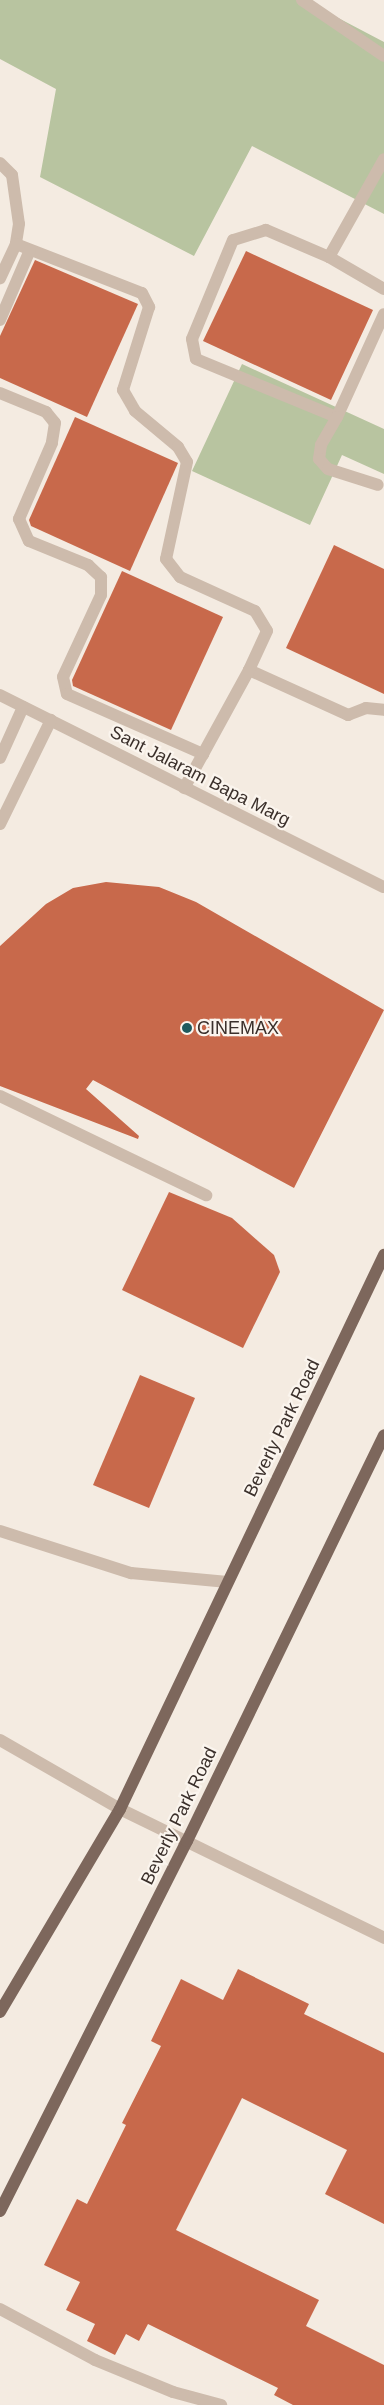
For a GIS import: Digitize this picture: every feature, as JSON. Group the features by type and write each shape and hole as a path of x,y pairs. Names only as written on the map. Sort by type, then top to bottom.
{"main road":[{"name":"Beverly Park Road","path":"0,2012 120,1808 384,1255"},
{"name":"Beverly Park Road","path":"0,2210 187,1841 384,1435"}],"street":[{"path":"302,0 384,56"},
{"path":"329,257 384,158"},
{"path":"0,163 12,175 19,224 16,244 0,279"},
{"path":"337,417 196,359 192,339 233,240 266,230 329,257 384,289"},
{"path":"16,244 142,294 149,307 124,390 135,411 178,447 187,462 166,559 180,577 256,611 267,631 184,788"},
{"path":"0,320 30,250"},
{"path":"378,484 328,469 319,460 321,446 337,417 384,314"},
{"path":"0,393 46,412 55,423 52,444 19,519 29,541 88,565 101,577 101,594 63,677 67,694 202,754"},
{"path":"248,670 348,715 366,708 384,710"},
{"name":"Sant Jalaram Bapa Marg","path":"0,695 384,887"},
{"path":"0,758 22,707"},
{"path":"0,824 51,720"},
{"path":"0,1096 206,1194"},
{"path":"0,1531 131,1573 228,1582"},
{"path":"0,1740 120,1808 384,1938"},
{"path":"0,2309 95,2360 173,2392 221,2405"}],"green space":[{"path":"0,0 304,0 384,42 384,214 252,146 194,256 40,177 56,89 0,59"},
{"path":"242,364 384,429 384,474 342,455 310,525 192,471"}],"building":[{"path":"246,251 373,310 331,400 203,341"},
{"path":"35,260 138,304 87,417 0,378 0,336"},
{"path":"75,417 178,463 130,571 31,526 29,520"},
{"path":"334,545 384,569 384,694 286,648"},
{"path":"122,571 223,617 171,730 73,686 72,680"},
{"name":"CINEMAX","path":"106,882 159,887 196,902 384,1010 294,1188 93,1080 86,1089 139,1136 138,1139 0,1086 0,946 46,904 73,888"},
{"path":"169,1192 232,1218 274,1255 280,1272 243,1348 122,1290"},
{"path":"140,1375 195,1398 149,1508 93,1485"},
{"path":"238,1969 309,2004 304,2014 384,2053 384,2224 325,2194 347,2150 242,2098 176,2230 319,2300 306,2326 384,2365 384,2405 293,2405 274,2395 278,2388 148,2324 139,2341 126,2334 115,2355 87,2341 95,2324 66,2310 80,2282 44,2265 77,2199 87,2204 126,2125 122,2123 161,2046 151,2041 181,1979 223,2000"}],"place":[{"name":"CINEMAX","path":"187,1028"}]}
